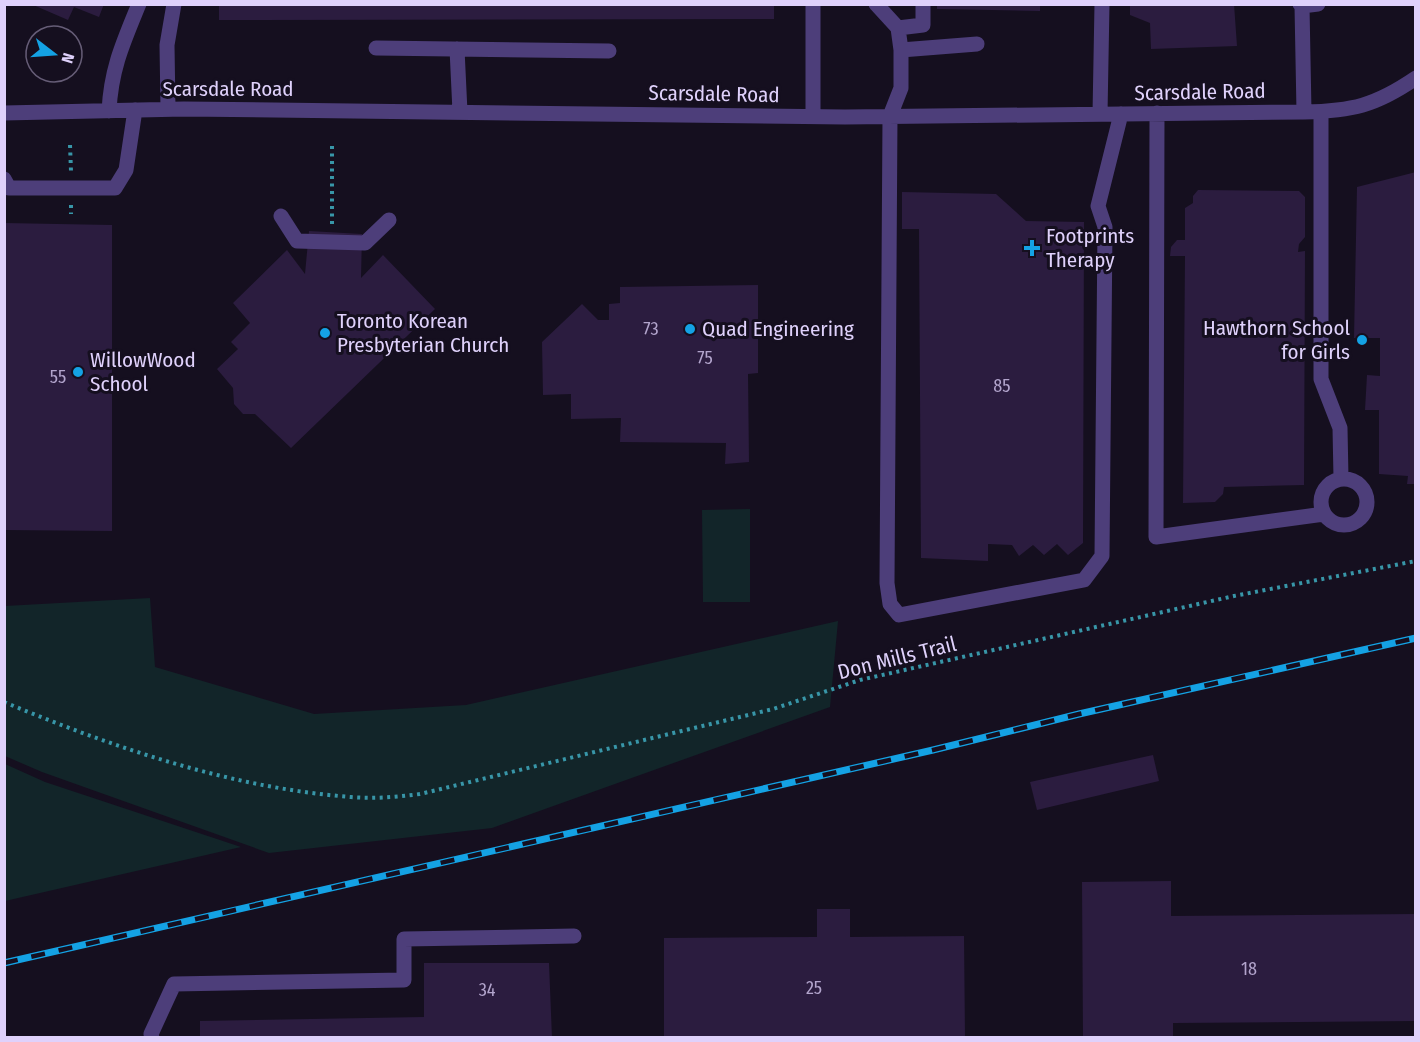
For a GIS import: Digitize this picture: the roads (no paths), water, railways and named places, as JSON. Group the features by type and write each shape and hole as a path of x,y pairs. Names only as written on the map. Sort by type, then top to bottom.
{"street":[{"path":"108,111 110,84 120,50 139,4"},
{"path":"168,109 167,45 174,4"},
{"path":"813,4 813,116"},
{"path":"876,4 898,28 901,50 901,88 890,116 887,583 890,604 898,615 1084,580 1102,556 1105,227 1098,206 1121,114"},
{"path":"898,28 923,25 923,4"},
{"path":"1100,114 1102,4"},
{"path":"1304,112 1307,5"},
{"path":"901,50 978,44"},
{"path":"376,48 609,51"},
{"path":"456,49 459,112"},
{"name":"Scarsdale Road","path":"4,113 168,109 813,116 1322,112 1365,105 1416,78"},
{"path":"4,179 9,188 116,188 126,170 135,110"},
{"path":"1322,112 1321,380 1340,428 1341,478"},
{"path":"1157,113 1156,537 1324,514"},
{"path":"281,216 297,242 365,243 389,220"},
{"path":"1341,478 1351,479 1363,488 1367,497 1365,513 1353,524 1337,524 1324,514 1321,498 1329,484 1341,478"},
{"path":"152,1038 151,1034 174,984 404,980 404,939 574,936"}],"railway":[{"path":"4,963 1416,638"}],"place":[{"name":"Footprints Therapy","path":"1032,248"},
{"name":"Quad Engineering","path":"690,329"},
{"name":"Toronto Korean Presbyterian Church","path":"325,333"},
{"name":"Hawthorn School for Girls","path":"1362,340"},
{"name":"WillowWood School","path":"78,372"}]}
